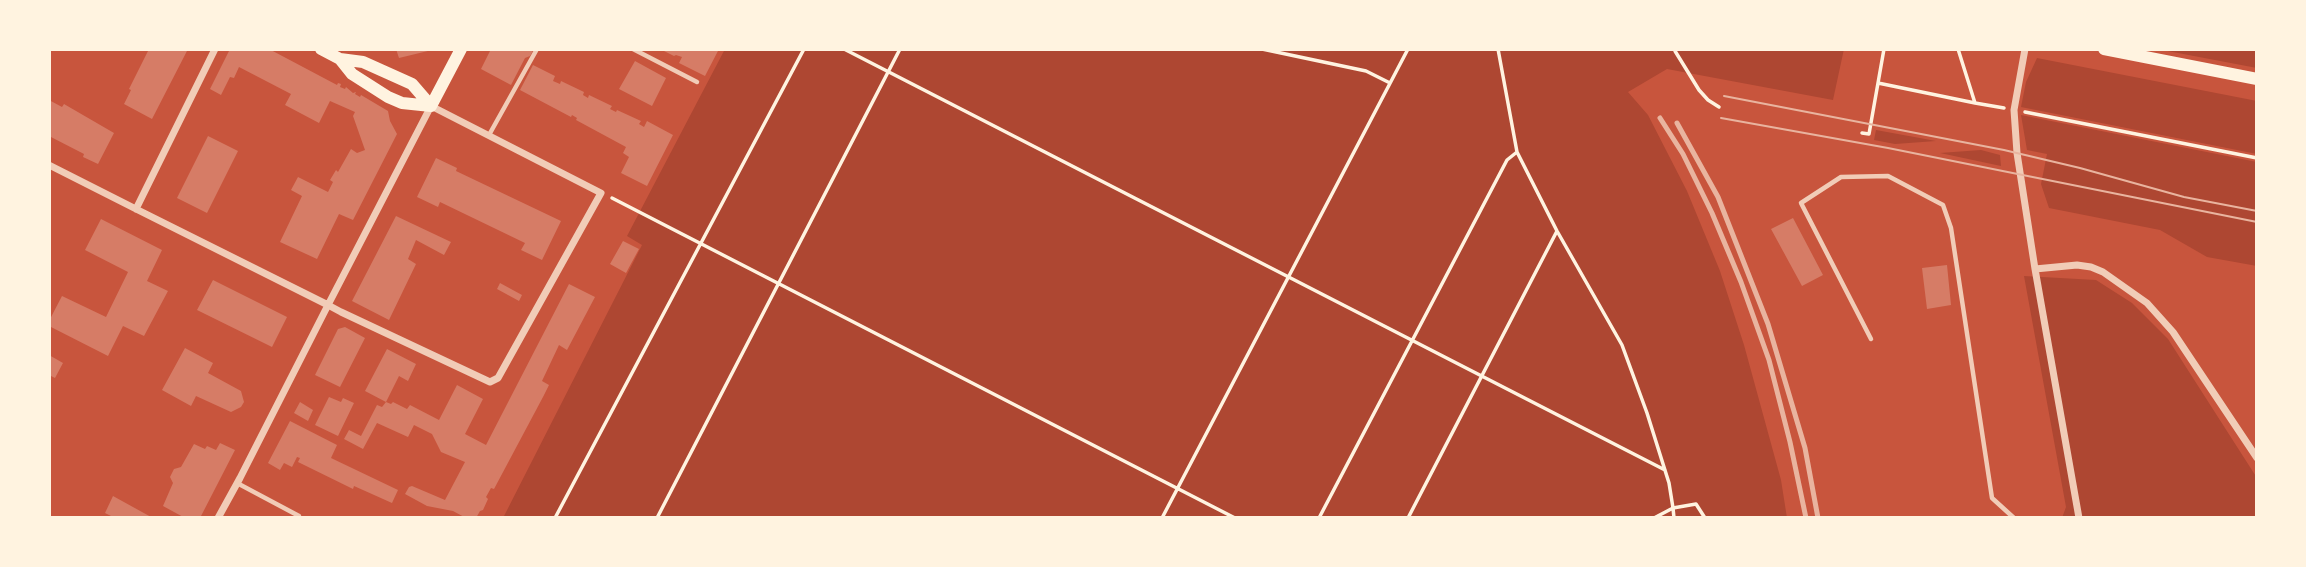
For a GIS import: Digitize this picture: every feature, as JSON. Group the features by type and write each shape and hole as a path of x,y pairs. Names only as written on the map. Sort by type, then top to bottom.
{"main road":[{"path":"321,49 340,59 363,62 412,84 431,106"},
{"path":"431,106 461,49"},
{"path":"2104,49 2257,79"},
{"path":"340,59 352,74 388,97 402,103 431,106"}],"street":[{"path":"136,209 215,49"},
{"path":"2025,49 2014,110 2017,153 2080,518"},
{"path":"49,165 328,305 490,382 498,378 601,193 431,106 328,305 237,483 218,518"},
{"path":"2035,269 2077,265 2091,267 2103,272 2147,303 2173,332 2257,458"}],"lane":[{"path":"488,136 537,49"},
{"path":"633,49 697,82"},
{"path":"1871,339 1801,203 1841,177 1888,176 1943,205 1951,228 1992,498 2014,518"},
{"path":"237,483 299,518"}],"path":[{"path":"555,518 804,49"},
{"path":"844,49 1665,470"},
{"path":"657,518 900,49"},
{"path":"1262,49 1366,71 1390,83"},
{"path":"1162,518 1408,49"},
{"path":"1498,49 1517,152 1557,231 1622,345 1665,470 1674,518"},
{"path":"1862,133 1868,134 1884,49"},
{"path":"1958,49 1975,103"},
{"path":"1675,51 1699,90 1719,107"},
{"path":"1878,83 2257,158"},
{"path":"1319,518 1507,160 1517,152"},
{"path":"601,193 1235,518"},
{"path":"1409,518 1557,231"},
{"path":"1654,518 1673,508 1696,503 1705,518"}],"shaded area":[{"path":"725,49 1844,49 1833,100 1667,69 1628,92 1648,115 1687,191 1720,271 1744,345 1781,480 1787,518 503,518 642,245 627,236"},
{"path":"2157,49 2257,49 2257,68"},
{"path":"2037,58 2257,101 2257,154 2021,107 2026,82"},
{"path":"2021,115 2257,162 2257,266 2207,257 2160,230 2049,208 2041,184 2047,154 2027,150"},
{"path":"1876,130 1936,141 1895,144 1874,140"},
{"path":"1981,150 2000,155 2001,166 1940,153"},
{"path":"2024,276 2096,280 2132,303 2168,339 2257,478 2257,518 2062,518 2066,507"}],"building":[{"path":"149,49 188,49 152,119 124,104"},
{"path":"230,49 269,49 337,85 341,84 340,87 356,92 360,97 361,95 388,111 397,134 353,220 339,214 317,259 280,242 302,196 291,190 298,177 328,192 333,182 330,180 336,170 338,172 351,149 357,153 365,150 353,116 355,112 330,101 319,123 285,105 291,94 239,67 234,78 230,77 221,95 210,89"},
{"path":"396,49 432,49 432,50 399,58"},
{"path":"491,49 534,49 530,56 525,58 511,85 481,69"},
{"path":"660,49 719,49 705,76 679,63 682,57"},
{"path":"635,61 666,78 652,106 619,89"},
{"path":"533,65 555,76 553,81 560,84 561,81 584,92 583,95 588,98 589,95 612,106 610,109 641,121 639,124 644,127 647,121 673,135 647,186 621,173 629,157 623,153 626,147 576,120 572,115 571,117 520,90"},
{"path":"49,100 62,107 64,104 114,133 98,164 49,136"},
{"path":"208,136 238,151 207,213 177,198"},
{"path":"436,158 457,168 456,171 561,221 542,260 521,250 525,243 440,202 438,207 417,197"},
{"path":"396,216 451,242 444,255 416,240 408,259 416,264 389,320 352,301"},
{"path":"1793,218 1823,275 1802,286 1771,229"},
{"path":"101,219 162,250 147,281 168,291 144,336 123,326 108,356 49,326 62,296 106,317 128,272 85,250"},
{"path":"623,241 639,249 626,273 610,264"},
{"path":"1947,265 1951,305 1927,309 1922,268"},
{"path":"213,280 287,317 272,347 197,310"},
{"path":"500,283 522,295 519,301 497,289"},
{"path":"569,284 595,297 567,350 559,345 542,381 549,385 494,489 491,488 486,497 488,499 483,510 476,518 466,518 453,511 427,506 405,494 412,486 445,500 465,462 441,452 432,434 414,425 408,437 377,423 363,449 344,439 349,430 361,436 377,405 382,407 386,402 393,402 407,409 410,405 439,420 457,385 483,399 465,434 486,445"},
{"path":"345,327 365,338 340,387 315,375 338,329"},
{"path":"185,348 213,363 208,373 241,391 244,402 241,407 231,412 196,396 191,406 162,390"},
{"path":"387,349 416,364 408,381 399,376 386,402 365,391"},
{"path":"49,355 63,363 55,378 49,375"},
{"path":"329,397 341,402 343,398 354,403 338,436 315,425"},
{"path":"300,402 313,410 308,421 294,413"},
{"path":"290,421 337,445 331,458 398,490 392,503 354,486 353,489 298,462 300,458 297,457 292,467 284,463 280,470 268,463"},
{"path":"220,443 235,450 200,518 185,518 163,506 173,483 170,477 174,469 181,467 194,444 216,450"},
{"path":"113,496 153,518 115,518 105,513"}],"tram line":[{"path":"1724,96 2004,150 2184,197 2257,211"},
{"path":"1721,118 1888,148 2257,222"}],"railway":[{"path":"1660,118 1683,154 1741,282 1769,360 1806,518"},
{"path":"1677,123 1718,197 1768,324 1805,448 1818,518"}]}
